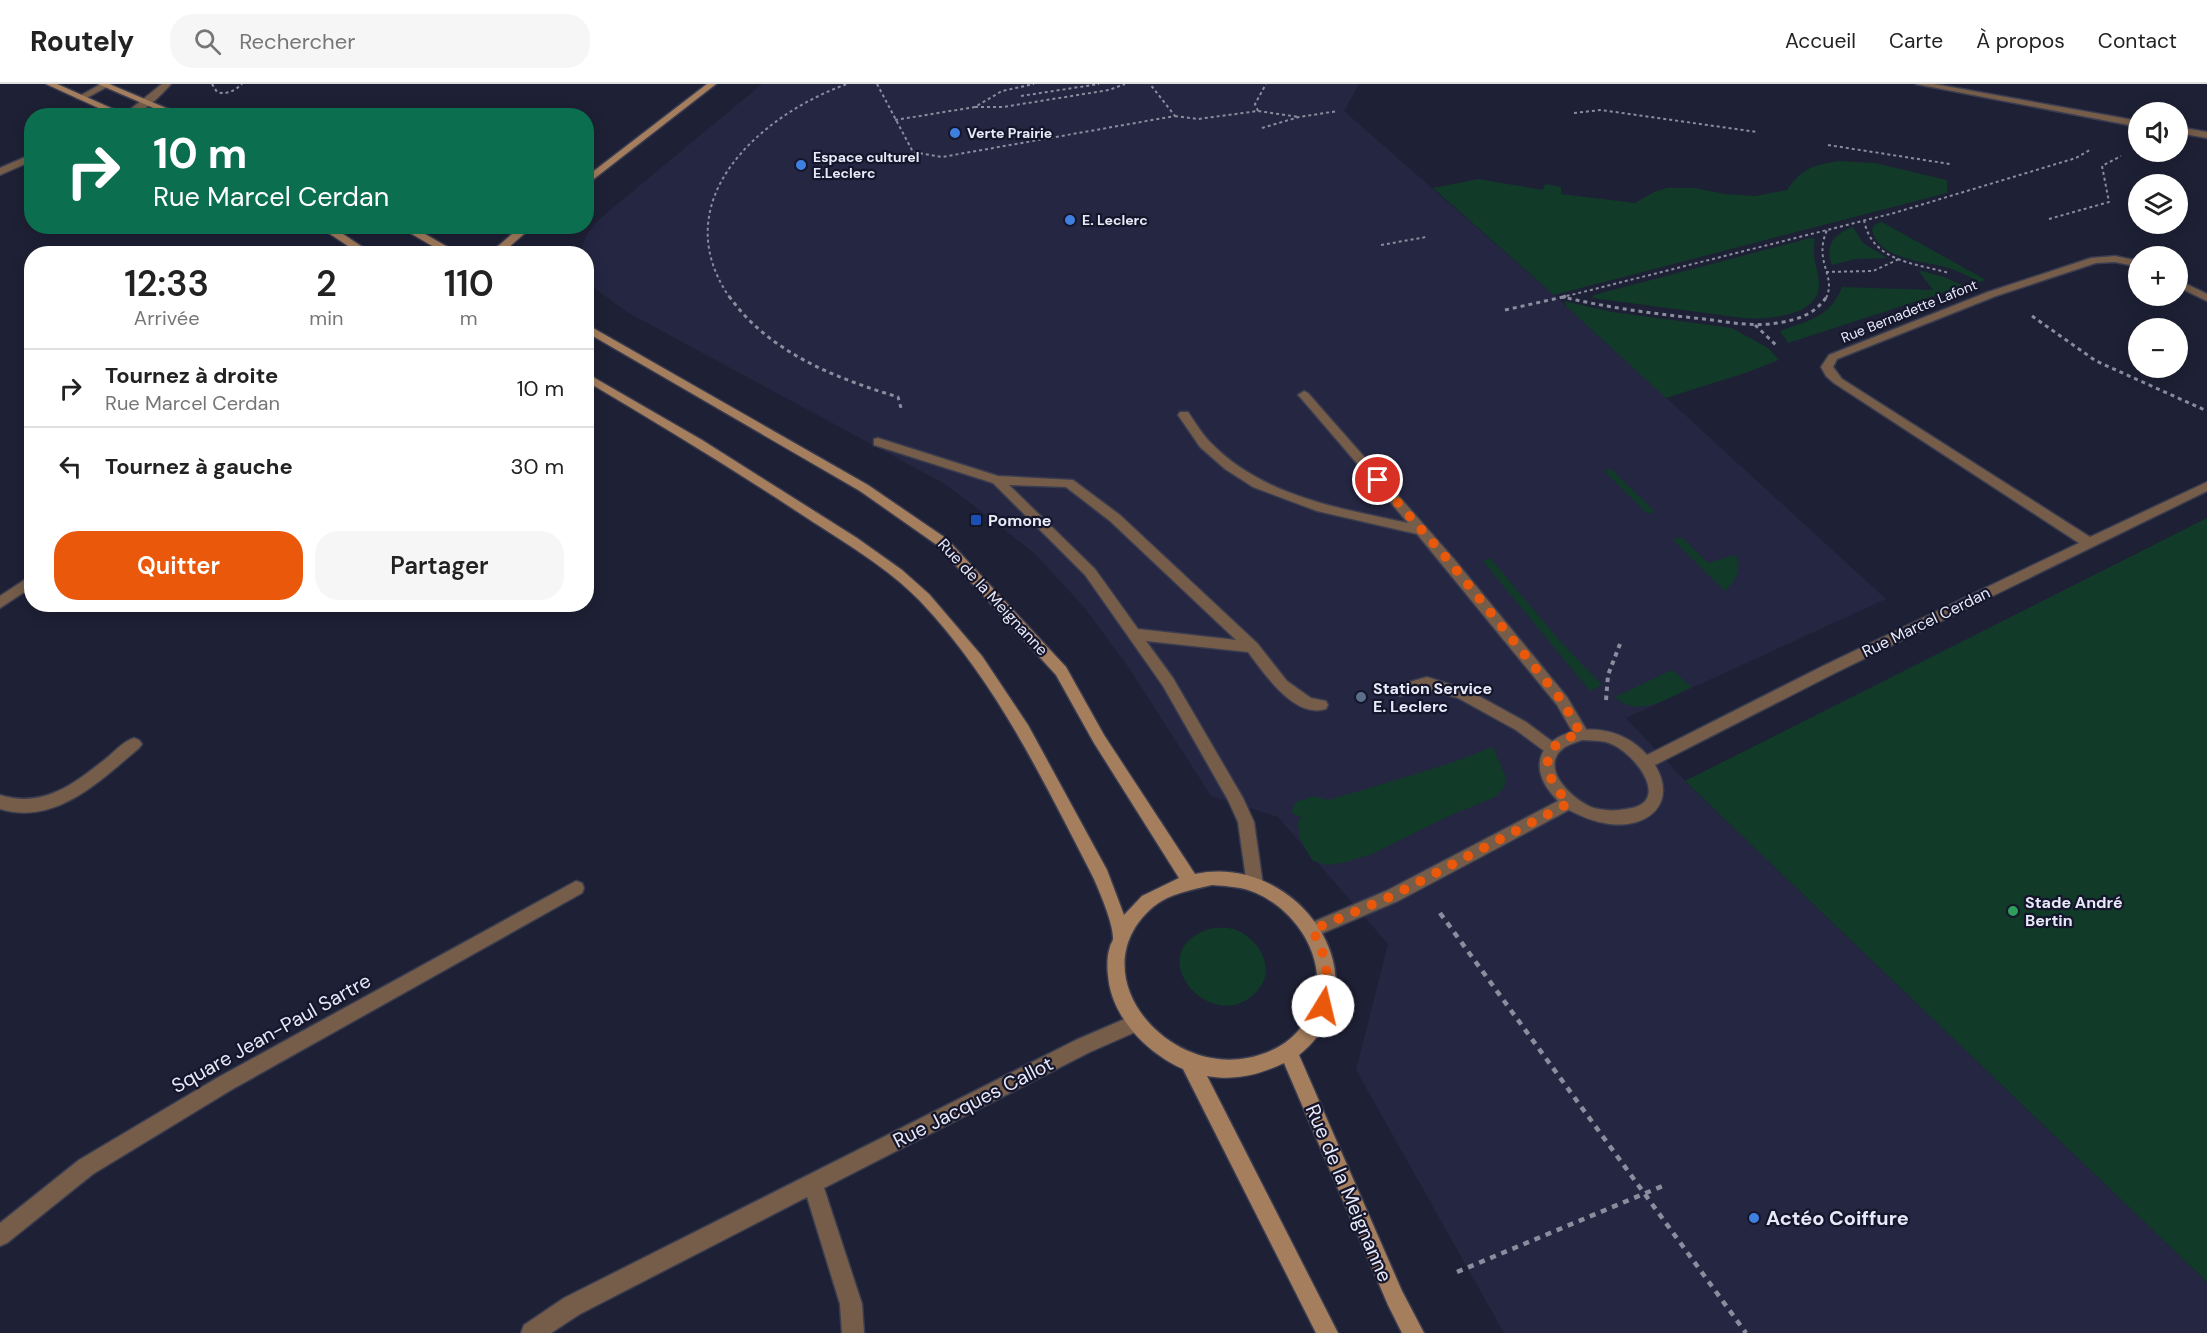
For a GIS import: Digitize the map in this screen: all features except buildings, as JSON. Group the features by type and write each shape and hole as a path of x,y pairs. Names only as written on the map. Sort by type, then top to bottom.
{"main road":[{"path":"50,84 105,108"},
{"path":"105,84 159,108"},
{"path":"594,176 712,84"},
{"path":"336,234 355,246"},
{"path":"418,234 440,246"},
{"path":"504,246 518,234"},
{"name":"Rue de la Meignanne","path":"594,332 864,488 942,542 1061,671 1099,739 1190,881"},
{"path":"594,381 686,435 833,529 871,554 924,596 967,647 1017,716 1101,875 1112,901 1121,936"},
{"path":"1222,878 1255,885 1288,903 1312,930 1325,962 1326,995 1313,1026 1288,1051 1266,1062 1242,1068 1203,1067 1190,1063 1159,1047 1134,1024 1117,987 1116,960 1121,936 1134,914 1153,896 1177,884 1222,878"},
{"name":"Rue de la Meignanne","path":"1288,1051 1395,1298 1413,1333"},
{"path":"1190,1063 1327,1333"}],"street":[{"path":"80,98 105,84"},
{"path":"138,108 167,84"},
{"path":"1920,84 2128,122"},
{"path":"1979,96 1984,85"},
{"path":"2188,132 2207,135"},
{"path":"0,172 24,161"},
{"name":"Rue Bernadette Lafont","path":"2089,543 1838,381 1827,367 1833,357 2002,290 2095,260 2115,259 2128,262"},
{"path":"2188,288 2207,297"},
{"path":"1304,395 1423,531 1562,701 1581,734"},
{"path":"1184,415 1196,435 1213,455 1236,472 1266,489 1301,502 1423,531"},
{"path":"878,442 998,480 1069,483 1115,518 1252,647 1282,685 1294,695 1321,705"},
{"path":"998,480 1090,572 1168,682 1235,798 1246,822 1255,885"},
{"name":"Rue Marcel Cerdan","path":"1647,762 1830,669 2207,486"},
{"path":"0,603 24,586"},
{"path":"1134,634 1252,647"},
{"path":"1400,690 1427,683 1463,694 1521,726 1552,749"},
{"path":"1581,734 1599,735 1617,740 1634,750 1647,762 1656,784 1656,796 1651,805 1639,814 1623,819 1604,818 1585,813 1555,790 1548,775 1547,761 1552,749 1559,741 1581,734"},
{"path":"0,802 12,808 42,806 65,795 134,744"},
{"path":"1312,930 1392,896 1569,803"},
{"name":"Square Jean-Paul Sartre","path":"0,1236 96,1161 224,1084 576,888"},
{"name":"Rue Jacques Callot","path":"532,1333 572,1306 1083,1046 1134,1024"},
{"path":"812,1183 851,1304 853,1333"}],"path":[{"path":"212,84 217,92 223,94 232,92 242,84"},
{"path":"847,84 812,100 785,116 761,133 741,153 725,173 713,195 706,219 706,243 711,267 723,291 740,312 761,332 820,369 898,397 901,408"},
{"path":"877,84 912,152 942,158 1175,116 1198,118 1258,111 1299,117"},
{"path":"975,107 1002,91 1034,84"},
{"path":"1021,96 1099,84"},
{"path":"895,120 975,107 1003,107 1109,90 1125,84"},
{"path":"1150,84 1175,116"},
{"path":"1258,111 1255,104 1266,84"},
{"path":"1574,113 1601,110 1757,132"},
{"path":"1262,128 1299,117 1338,111"},
{"path":"1828,145 1950,164"},
{"path":"1505,310 1864,220 2076,158 2095,145"},
{"path":"2049,219 2109,202 2102,166 2122,155"},
{"path":"1864,220 1866,235 1873,244 1899,260 1953,275"},
{"path":"1563,297 1634,312 1755,325 1778,323 1813,311 1828,295 1830,286 1820,257 1820,242 1827,230"},
{"path":"1381,245 1426,237"},
{"path":"1826,272 1874,272 1889,267 1899,260"},
{"path":"2024,312 2096,361 2207,411"},
{"path":"1755,325 1776,345"},
{"path":"1606,701 1608,675 1620,644"},
{"path":"1438,910 1746,1333"},
{"path":"1457,1272 1665,1185"}],"shaded area":[{"path":"762,84 1359,84 1344,111 1554,295 1886,599 1626,718 1685,781 2207,1282 2207,1333 1504,1333 1356,1070 1388,944 1278,817 1211,796 1129,668 1084,607 1034,553 943,483 627,312 597,290 594,286 594,246 583,246 587,234 594,234 594,225"}],"green space":[{"path":"1840,161 1875,163 1947,180 1947,193 1554,295 1433,188 1478,179 1543,190 1545,184 1561,187 1561,194 1635,203 1654,192 1667,188 1695,188 1725,194 1755,196 1787,190 1803,172 1822,164"},
{"path":"1882,222 1986,280 1980,282 1949,268 1904,258 1884,248 1876,240 1872,230 1874,225"},
{"path":"1853,227 1863,243 1887,258 1855,259 1832,265 1829,252 1832,241"},
{"path":"1810,238 1815,239 1814,253 1819,286 1810,304 1789,314 1776,317 1743,318 1592,298 1594,295"},
{"path":"1918,270 1944,277 1964,286 1788,343 1780,331 1817,317 1831,306 1842,287 1933,290"},
{"path":"1564,301 1612,312 1732,328 1768,348 1779,360 1666,398 1567,307"},
{"path":"1611,469 1655,512 1648,514 1604,471"},
{"name":"Stade André Bertin","path":"2207,518 2207,1282 1685,781"},
{"path":"1681,537 1708,563 1736,555 1737,574 1725,591 1673,540"},
{"path":"1490,558 1560,641 1602,685 1590,691 1483,561"},
{"path":"1672,670 1692,687 1663,701 1643,706 1633,706 1615,697"},
{"path":"1493,747 1506,778 1504,788 1495,797 1449,816 1372,854 1343,863 1326,865 1312,860 1300,839 1298,824 1301,817 1291,813 1296,802 1314,796 1328,800 1451,763"},
{"path":"1213,928 1230,928 1243,934 1256,945 1265,961 1265,978 1261,986 1243,1002 1224,1006 1206,1000 1190,988 1181,972 1180,955 1190,939"}],"place":[{"name":"Verte Prairie","path":"955,133"},
{"name":"Espace culturel E.Leclerc","path":"801,165"},
{"name":"E. Leclerc","path":"1070,220"},
{"name":"Pomone","path":"976,520"},
{"name":"Station Service E. Leclerc","path":"1361,697"},
{"name":"Stade André Bertin","path":"2013,911"},
{"name":"Actéo Coiffure","path":"1754,1218"}],"route":[{"path":"1323,1006 1327,973 1322,951 1312,930 1392,896 1569,803 1555,790 1548,775 1547,761 1552,749 1559,741 1581,734 1562,701 1449,561 1378,480"}]}
